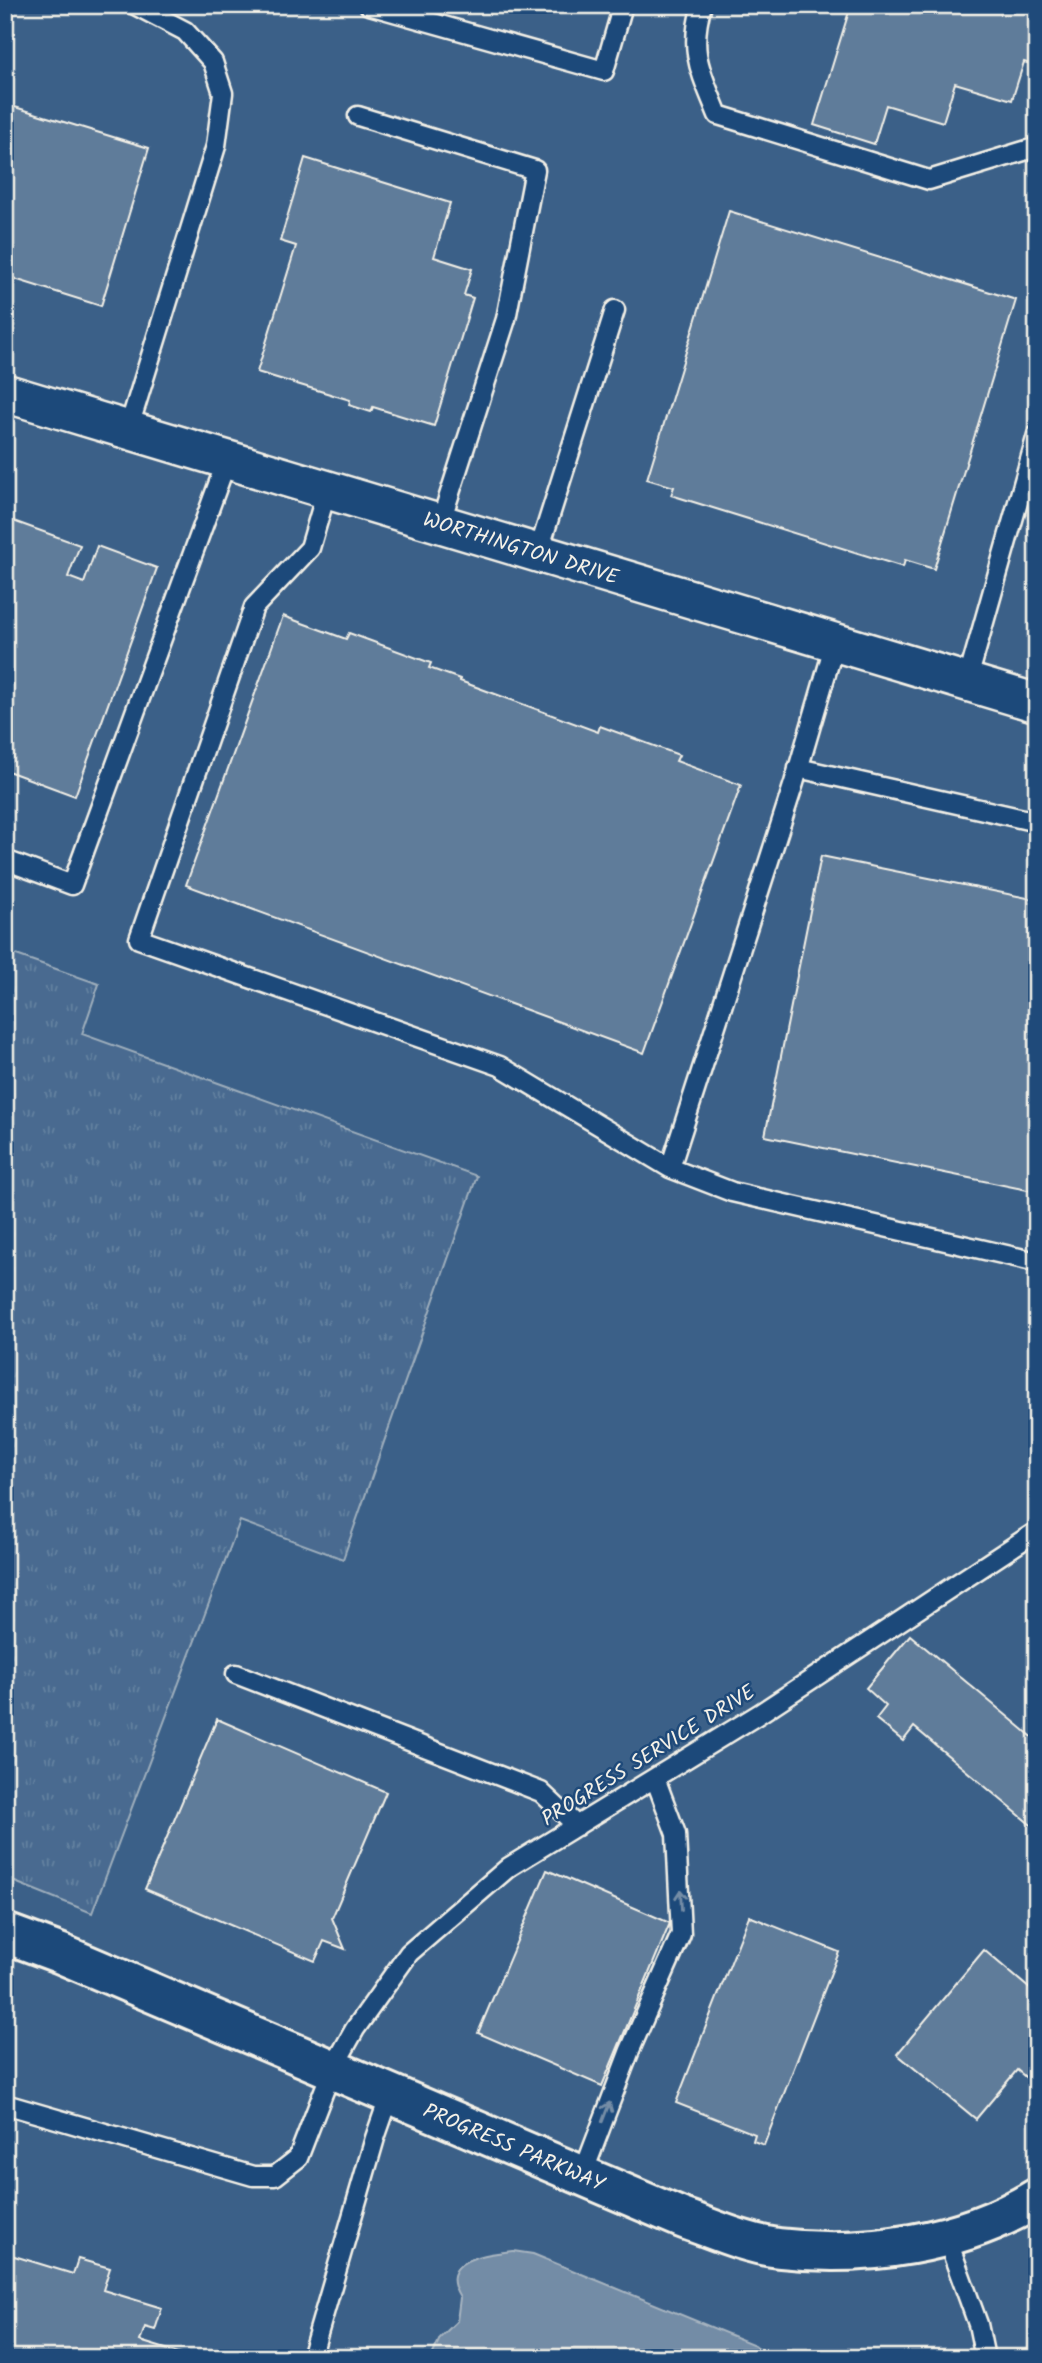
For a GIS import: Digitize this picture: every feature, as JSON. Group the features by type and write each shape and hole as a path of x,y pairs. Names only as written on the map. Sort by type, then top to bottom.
{"street":[{"name":"WORTHINGTON DRIVE","path":"5,393 1037,703"},
{"name":"PROGRESS PARKWAY","path":"5,1933 59,1953 681,2218 776,2248 826,2251 903,2245 984,2224 1037,2198"}],"lane":[{"path":"128,430 216,146 223,93 213,62 185,31 135,5"},
{"path":"369,5 604,71 623,5"},
{"path":"702,5 695,29 698,62 718,115 929,180 1037,147"},
{"path":"358,116 535,170 506,319 440,524"},
{"path":"538,553 615,310"},
{"path":"967,682 1037,435"},
{"path":"5,860 72,885 227,460"},
{"path":"327,490 310,548 254,607 139,939 500,1066 670,1168 732,1192 1037,1262"},
{"path":"670,1168 798,768 835,643"},
{"path":"798,768 1037,822"},
{"name":"PROGRESS SERVICE DRIVE","path":"5,2104 253,2176 275,2176 298,2158 331,2070 355,2029 409,1953 509,1867 759,1714 1037,1531"},
{"path":"236,1674 541,1792 577,1826"},
{"path":"582,2176 630,2050 681,1934 676,1834 655,1778"},
{"path":"311,2358 390,2095"},
{"path":"946,2236 978,2325 985,2358"}],"shaded area":[{"path":"5,5 1037,5 1037,2358 5,2358"},
{"path":"513,2251 533,2254 755,2345 771,2358 431,2358 440,2338 457,2321 460,2298 454,2285 454,2275 459,2267 478,2257"}],"green space":[{"path":"5,951 99,984 82,1034 477,1176 343,1559 240,1521 92,1913 5,1878"}],"building":[{"path":"851,5 1037,5 1037,66 1024,62 1012,100 955,83 943,122 886,105 874,144 814,125"},
{"path":"5,104 149,148 101,306 5,276"},
{"path":"305,158 450,203 434,257 472,269 464,295 473,298 434,426 373,407 371,412 349,405 350,400 257,372 296,246 280,241"},
{"path":"729,211 1016,300 934,569 905,560 903,567 671,495 674,487 647,479"},
{"path":"5,518 80,545 68,577 84,583 97,546 157,568 75,796 5,770"},
{"path":"283,616 346,639 349,633 431,663 429,668 460,681 598,732 600,726 679,755 676,761 741,785 644,1053 186,885"},
{"path":"821,856 1037,900 1037,1192 765,1136"},
{"path":"910,1635 1037,1741 1037,1830 914,1727 903,1741 876,1719 886,1706 866,1688"},
{"path":"217,1719 386,1792 332,1918 345,1949 324,1941 315,1961 145,1889"},
{"path":"547,1870 670,1923 602,2086 478,2033"},
{"path":"749,1916 839,1952 764,2145 753,2141 755,2134 676,2103"},
{"path":"984,1950 1037,1995 1037,2072 1030,2081 1017,2070 976,2119 897,2054"},
{"path":"11,2255 73,2274 78,2259 110,2268 103,2290 162,2308 155,2330 145,2327 140,2341 195,2358 5,2358 5,2273"}]}
